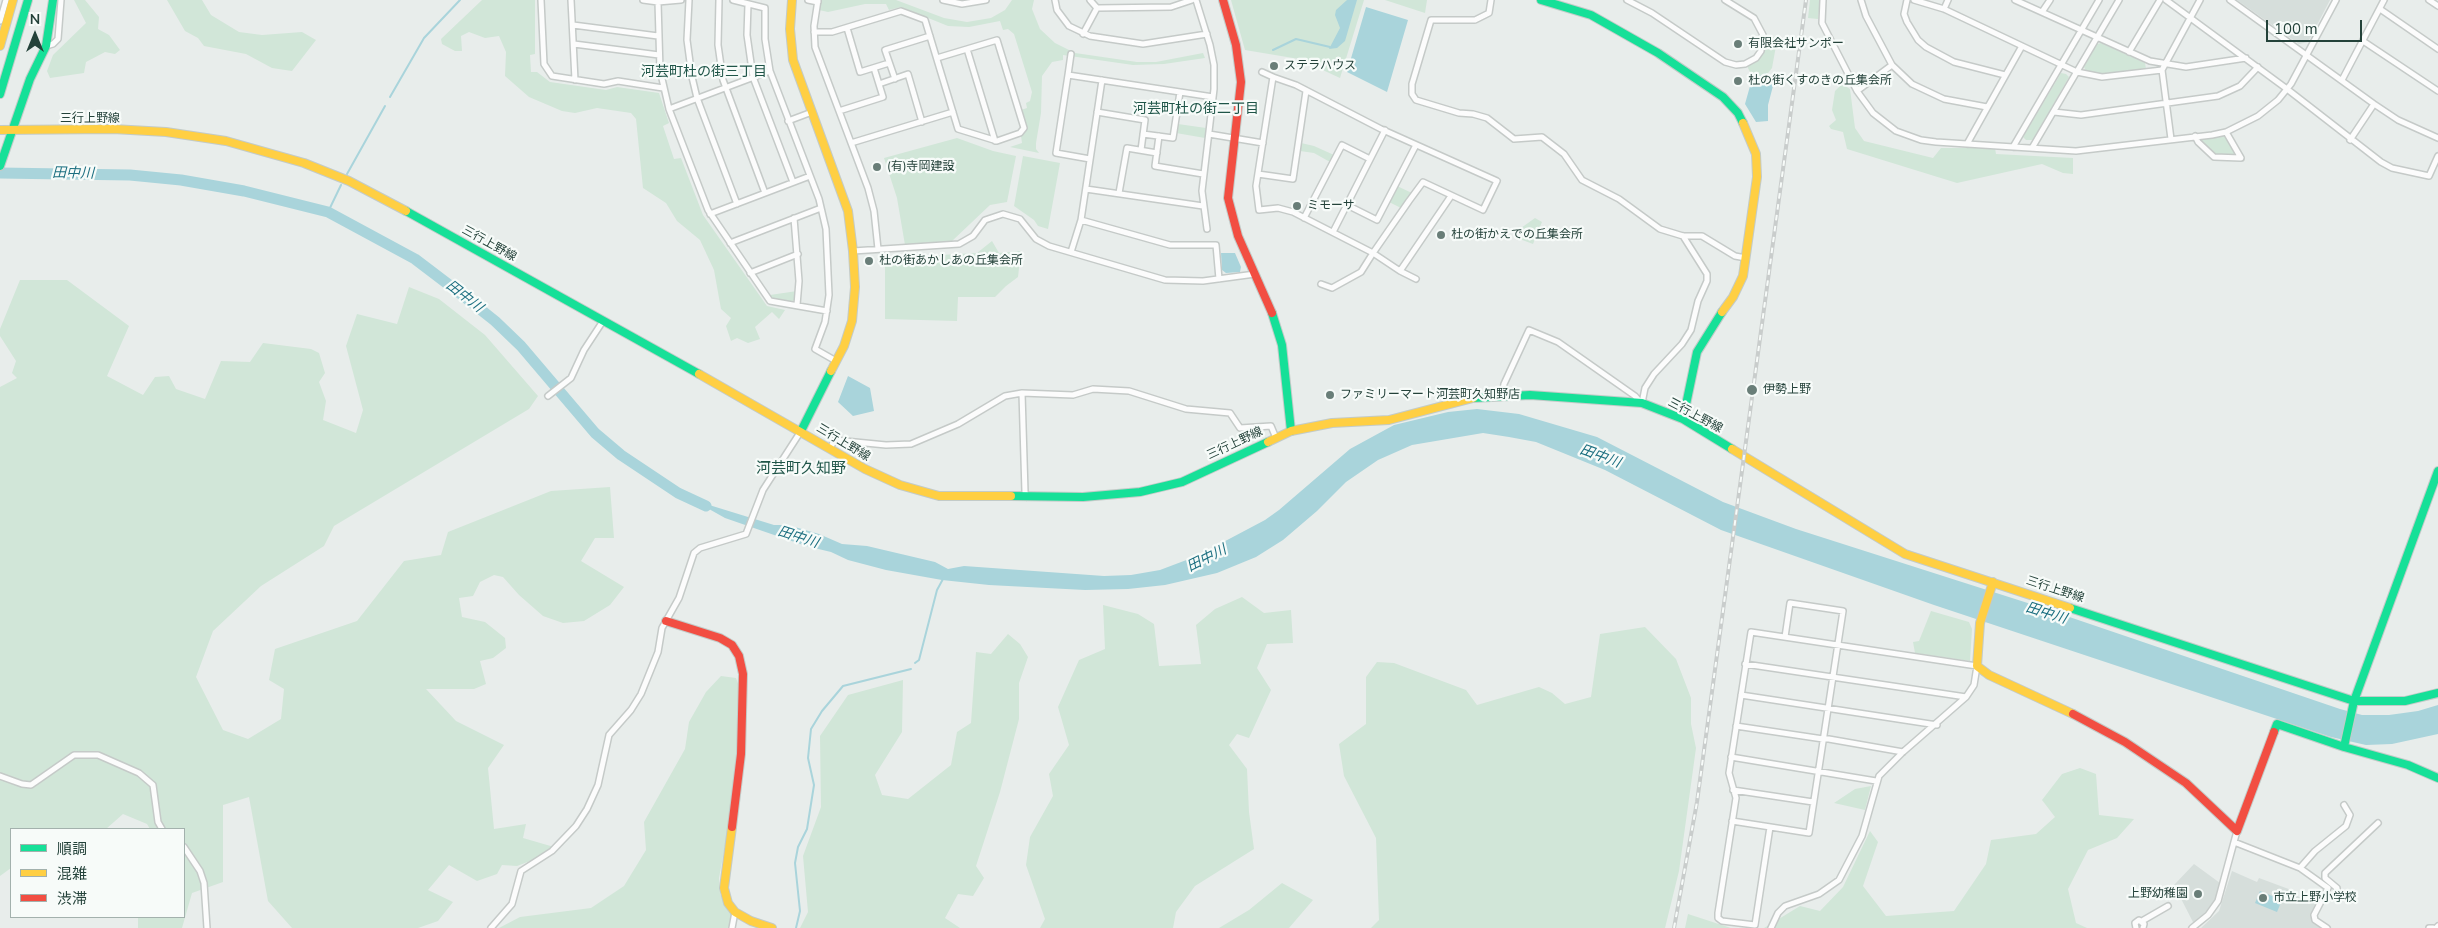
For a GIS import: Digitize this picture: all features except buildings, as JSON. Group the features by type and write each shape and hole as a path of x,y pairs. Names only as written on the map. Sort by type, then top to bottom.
{"main road":[{"path":"0,46 13,0"},
{"path":"0,94 27,0"},
{"path":"0,166 30,79 46,46 53,0"},
{"path":"792,0 790,29 793,60 845,202 850,221 855,297 852,320 836,361 801,431"},
{"path":"1223,0 1234,37 1240,67 1240,98 1228,176 1228,198 1235,229 1278,325 1282,345 1290,431"},
{"path":"1542,0 1591,15 1620,30 1714,90 1738,113 1752,140 1757,165 1746,258 1737,289 1709,329 1697,352 1683,419"},
{"name":"三行上野線","path":"0,130 166,132 226,141 304,163 349,181 389,201 880,477 924,493 962,497 1106,497 1163,488 1182,482 1290,431 1332,423 1389,420 1455,402 1502,395 1642,403 1683,419 1841,513 1890,547 1912,556 2353,704 2405,701 2438,693"},
{"path":"2345,744 2353,704 2438,471"},
{"path":"1992,584 1980,621 1977,666 1989,675 2077,716 2125,742 2186,783 2237,830 2277,724 2408,765 2438,778"},
{"path":"666,622 724,640 736,650 741,662 743,680 740,780 724,883 726,899 735,912 751,921 772,928"}],"street":[{"path":"0,21 6,0"},
{"path":"46,46 53,44 58,39 61,0"},
{"path":"541,0 544,67 552,76 604,84 618,81 663,88"},
{"path":"572,0 575,80"},
{"path":"643,0 658,2 682,0"},
{"path":"689,0 688,52 697,98 737,204"},
{"path":"719,0 718,45 725,87 765,193"},
{"path":"733,0 765,8 765,39 770,71 810,176 826,229 830,295 822,332 815,349 836,361"},
{"path":"808,0 818,1 814,32 818,58 871,199 878,249"},
{"path":"943,0 962,4 986,0"},
{"path":"1055,0 1057,10 1069,26 1083,34 1143,44 1207,34"},
{"path":"1090,0 1096,8"},
{"path":"1096,8 1171,7 1194,0 1207,34 1214,64 1214,97 1203,174 1207,229"},
{"path":"1491,0 1490,12 1475,20 1431,20 1412,84 1414,97 1429,105 1487,118 1514,139 1542,137 1564,154 1582,180 1619,199 1660,229 1683,236 1702,236 1735,256 1746,258"},
{"path":"1628,0 1725,62 1732,65 1746,64 1756,58 1761,50 1763,35 1754,18 1725,0"},
{"path":"1823,0 1822,23 1857,91 1873,113 1896,130 1921,140 2085,150 2226,132 2258,116 2278,100 2287,89 2307,56 2336,0"},
{"path":"1861,0 1866,16 1892,65 1912,84 1932,95 1987,107"},
{"path":"1907,0 1904,14 1907,22 1918,40 1926,47 1954,62 2005,75"},
{"path":"1914,0 1944,9 2077,72 2102,77 2162,70"},
{"path":"1944,9 1948,0"},
{"path":"2015,0 2150,61 2186,67 2246,58"},
{"path":"2042,12 2050,0"},
{"path":"2013,147 2099,0"},
{"path":"2032,148 2120,0"},
{"path":"2129,52 2160,0"},
{"path":"2166,0 2258,67 2350,140 2381,162 2392,168 2429,176 2438,156"},
{"path":"2171,139 2162,70 2200,0"},
{"path":"2230,0 2398,120 2438,138"},
{"path":"2342,80 2384,0"},
{"path":"2429,0 2438,6"},
{"path":"658,2 659,55 663,88 669,109 710,214 770,301 827,311"},
{"path":"748,4 747,36 753,77 793,182"},
{"path":"1083,34 1096,8"},
{"path":"2380,9 2438,49"},
{"path":"814,32 832,32 901,11 925,20 958,129 995,141 1020,133 1024,128 998,40 937,58"},
{"path":"573,25 658,36"},
{"path":"846,28 860,72 889,63"},
{"path":"895,79 885,50 930,36"},
{"path":"2363,41 2438,91"},
{"path":"574,44 659,55"},
{"path":"1967,144 2022,46"},
{"path":"967,49 995,141"},
{"path":"1072,54 1056,153 1090,159"},
{"path":"1857,91 1892,65"},
{"path":"2054,112 2081,115 2218,96 2240,86 2258,67"},
{"path":"839,111 883,97 874,68"},
{"path":"669,109 770,71"},
{"path":"1262,72 1285,80 1416,145 1496,182 1483,210 1423,182 1361,272 1332,288 1321,284"},
{"path":"879,84 908,74 922,122"},
{"path":"1068,75 1214,97"},
{"path":"1273,77 1258,174 1256,201 1259,210 1286,209 1333,232 1416,279"},
{"path":"1071,252 1086,189 1102,80"},
{"path":"1258,174 1293,179 1306,91"},
{"path":"1143,134 1173,138 1180,92"},
{"path":"2350,140 2374,104"},
{"path":"788,120 812,112"},
{"path":"851,143 953,112"},
{"path":"1097,112 1145,120 1140,150"},
{"path":"1333,232 1385,130"},
{"path":"2195,136 2198,142 2214,157 2241,158 2226,132"},
{"path":"1209,134 1263,143"},
{"path":"1159,136 1155,166 1203,174"},
{"path":"1304,218 1342,144 1370,159"},
{"path":"1347,205 1377,220 1416,145"},
{"path":"1119,193 1127,148 1157,152"},
{"path":"710,214 810,176"},
{"path":"1086,189 1204,206"},
{"path":"1400,271 1451,196"},
{"path":"730,243 821,208"},
{"path":"853,251 959,244 973,236 986,220 1003,214 1011,215 1023,221 1040,243 1165,280 1194,282 1255,274"},
{"path":"794,218 798,254 799,291 797,305"},
{"path":"1080,220 1170,245 1216,245 1219,279"},
{"path":"1642,403 1645,388 1654,374 1682,344 1691,330 1698,301 1707,281 1707,274 1683,236"},
{"path":"750,273 798,254"},
{"path":"548,396 570,378 584,350 603,321"},
{"path":"1502,395 1504,384 1529,330 1544,335 1571,351 1635,396 1642,403"},
{"path":"830,448 835,440 886,445 911,444 958,424 1005,396 1022,393 1073,395 1093,389 1130,391 1186,409 1230,413 1240,428 1271,426 1276,438"},
{"path":"1022,393 1026,497"},
{"path":"491,928 512,904 521,871 552,851 576,826 587,809 598,785 609,735 631,710 641,694 658,652 661,633 679,598 694,553 700,548 742,536 747,532 756,506 778,464 801,431"},
{"path":"1732,821 1809,833 1842,611 1790,603 1785,637"},
{"path":"1770,827 1755,925 1722,921 1718,918 1718,913 1736,798 1729,773 1751,632 1977,666 1974,685 1966,697 1903,752 1882,772 1876,781 1862,836 1839,880 1819,894 1786,906 1778,913 1770,928"},
{"path":"1746,664 1966,697"},
{"path":"1741,695 1936,725"},
{"path":"1736,726 1823,738 1903,752"},
{"path":"0,776 22,784 31,785 74,755 98,755 139,774 153,785 158,822 161,828"},
{"path":"1732,757 1876,781"},
{"path":"1733,790 1813,802"},
{"path":"2300,868 2315,851 2346,826 2350,815 2344,805"},
{"path":"2337,891 2337,888 2325,878 2325,873 2378,824"},
{"path":"2192,928 2208,915 2218,901 2237,830"},
{"path":"2234,842 2300,868 2328,888 2314,915 2316,920 2327,928"},
{"path":"185,848 200,871 204,883 208,928"},
{"path":"2134,924 2168,906"},
{"path":"732,928 735,912"},
{"path":"2142,921 2144,928"}],"shaded area":[{"path":"2237,0 2330,0 2308,42 2299,44"},
{"name":"上野幼稚園","path":"2194,864 2220,883 2215,902 2194,924 2174,885"},
{"name":"市立上野小学校","path":"2232,871 2257,882 2259,878 2294,891 2293,894 2317,905 2313,915 2324,928 2201,928 2219,911"}],"green space":[{"path":"74,0 85,0 99,17 98,29 109,35 120,50 115,54 105,52 86,62 84,73 50,78 47,71 53,55 86,23"},
{"path":"167,0 202,0 211,15 239,32 262,35 302,32 316,40 292,71 272,68 246,54 204,46 198,38 185,31"},
{"path":"482,0 535,0 535,54 530,55 531,72 537,72 550,82 606,90 617,87 659,93 669,123 663,126 674,159 681,158 703,215 767,306 785,310 779,319 772,312 755,327 760,339 748,343 737,338 731,341 726,326 731,318 721,309 714,270 700,240 677,221 666,203 643,188 636,119 631,113 597,108 575,113 562,111 529,97 505,76 506,52 499,36 485,38 469,32 461,36 462,51 455,51 442,44 441,39"},
{"path":"821,0 896,0 944,18 967,22 991,18 1005,10 1012,0 1034,0 1032,9 1040,29 1055,43 1075,53 1137,62 1156,62 1203,53 1205,58 1164,64 1133,65 1063,55 1063,60 1052,62 1042,76 1041,113 1036,143 1036,149 1039,153 1010,147 1022,143 1021,136 1026,128 1021,110 1027,108 1026,103 1030,101 1032,92 1014,34 1008,29 1003,30 1000,21 969,27 948,26 901,7 889,10 886,4 865,4 828,12 819,10"},
{"path":"1231,0 1364,0 1340,78 1299,59 1245,50"},
{"path":"1385,0 1427,0 1425,13"},
{"path":"1810,0 1820,0 1818,19 1808,18"},
{"path":"1767,37 1774,37 1776,46 1772,68 1768,73 1753,78 1747,66 1757,61 1762,55"},
{"path":"2101,43 2145,63 2146,69 2097,74 2086,71 2084,67 2097,44"},
{"path":"2061,73 2069,77 2033,140 2026,140 2023,137"},
{"path":"1842,84 1850,89 1855,128 1864,141 1933,158 1941,148 1995,148 1996,154 2073,158 2073,174 2063,173 2042,164 1957,183 1847,149 1843,132 1831,129 1829,126 1836,120 1832,110 1835,91"},
{"path":"1178,124 1206,128 1205,138 1176,133"},
{"path":"2224,135 2235,155 2215,154 2200,142 2201,139"},
{"path":"957,138 993,151 1016,156 1007,202 990,205 951,242 905,245 897,198 884,158"},
{"path":"1301,143 1314,146 1334,155 1330,162 1314,153 1300,151"},
{"path":"1023,156 1060,163 1048,229 1038,226 1034,220 1014,206"},
{"path":"1397,186 1412,193 1401,208 1389,202"},
{"path":"1535,218 1542,222 1533,244 1517,238 1521,228"},
{"path":"992,241 999,253 1021,251 1018,277 995,297 958,297 957,321 885,319 885,258 977,253"},
{"path":"20,280 67,280 129,326 107,376 143,395 155,377 169,376 176,389 205,399 221,361 250,362 263,343 311,349 319,353 325,373 319,382 326,401 323,420 356,433 363,410 346,346 357,314 397,324 409,287 439,299 485,335 538,396 529,409 334,526 324,546 261,586 213,631 196,677 223,730 248,739 281,719 284,689 269,680 275,649 357,621 404,561 441,555 448,532 551,491 610,487 614,538 595,538 581,561 624,587 610,605 584,621 563,623 543,616 519,595 503,577 494,575 480,582 473,596 459,598 462,617 485,622 505,638 506,648 493,658 480,661 486,684 474,689 426,689 456,721 504,745 488,768 494,829 526,824 523,838 554,847 538,858 517,866 502,865 497,874 477,881 449,865 428,890 453,902 438,921 418,928 292,928 268,901 249,797 223,805 223,882 192,893 185,918 185,828 149,828 147,824 123,814 107,828 10,828 10,869 0,876 0,387 17,378 12,373 16,361 0,336 0,329"},
{"path":"797,291 792,302 772,299 770,295"},
{"path":"1242,597 1264,613 1291,610 1293,643 1267,644 1257,668 1271,690 1249,738 1237,734 1229,745 1247,769 1249,812 1254,849 1195,886 1176,912 1173,928 1040,928 1045,919 1026,865 1030,837 1053,796 1049,774 1069,745 1058,707 1079,660 1105,649 1103,605 1138,614 1154,624 1159,666 1201,664 1196,625 1215,609"},
{"path":"1931,611 1969,622 1972,629 1970,661 1915,653 1913,642 1919,641"},
{"path":"1645,627 1676,659 1691,698 1691,724 1696,748 1679,871 1665,928 1371,928 1379,920 1376,838 1344,776 1339,744 1366,724 1366,677 1377,662 1394,663 1466,690 1477,705 1539,687 1552,693 1565,704 1591,697 1600,634"},
{"path":"1008,634 1020,644 1028,657 1019,683 1019,719 1000,792 976,866 984,878 973,896 958,894 945,918 960,928 800,928 808,912 803,856 821,807 820,736 848,695 903,680 902,732 875,775 882,795 908,799 951,765 957,732 971,723 976,652 991,654"},
{"path":"721,676 736,678 740,689 737,782 719,878 720,894 732,916 730,928 499,928 520,917 591,908 624,886 646,850 644,822 685,749 689,722 706,692"},
{"path":"2080,768 2096,774 2099,815 2134,819 2117,838 2088,850 2068,889 2076,923 2087,928 1764,928 1800,906 1820,911 1843,887 1870,831 1878,842 1863,886 1886,916 1954,911 1986,864 1991,840 2036,834 2055,817 2042,800 2062,774"},
{"path":"1871,786 1865,810 1834,803 1855,789"},
{"path":"1282,883 1313,900 1289,928 1219,928 1249,910"},
{"path":"1688,914 1731,928 1685,928"},
{"path":"138,918 185,918 182,928 138,928"}],"water":[{"path":"1347,0 1357,0 1345,41 1337,48 1329,49 1340,28 1335,15 1336,10"},
{"path":"1366,7 1408,20 1387,92 1347,72"},
{"path":"1766,73 1773,86 1768,105 1768,121 1756,122 1745,104 1752,79"},
{"path":"1221,253 1235,253 1241,267 1240,272 1226,273 1222,270"},
{"path":"848,376 870,388 874,411 853,416 838,402"},
{"path":"1477,409 1519,414 1597,437 1723,502 1796,529 2037,606 2340,709 2362,715 2389,715 2418,711 2438,705 2438,734 2392,744 2366,745 2331,737 1934,605 1721,530 1605,470 1536,442 1483,433 1412,445 1378,460 1346,482 1317,511 1283,540 1256,557 1217,573 1165,585 1128,589 1085,590 989,585 942,580 886,570 848,560 831,552 806,546 725,518 693,500 774,525 788,525 819,534 842,544 867,546 935,562 948,569 964,566 1104,576 1131,575 1160,570 1197,556 1265,520 1350,449 1394,425 1448,412"},
{"path":"2260,891 2282,900 2277,912 2255,903"}],"waterway":[{"path":"390,97 424,38 460,0"},
{"path":"1273,50 1296,39 1330,47"},
{"path":"347,174 385,106"},
{"name":"田中川","path":"0,173 130,175 181,180 244,191 328,212 415,259 461,294 495,321 521,346 595,433 621,455 678,493 706,506"},
{"path":"328,212 341,185"},
{"path":"915,663 919,660 937,590 943,579"},
{"path":"796,928 800,911 795,863 798,847 807,829 814,785 808,758 811,729 822,711 843,686 911,669"}],"railway":[{"path":"1674,928 1697,802 1806,0"}],"traffic: fast":[{"path":"0,94 28,0"},
{"path":"0,166 30,79 46,46 53,0"},
{"path":"1541,0 1591,15 1658,53 1723,97 1738,113 1743,123"},
{"path":"406,211 699,374"},
{"path":"1683,419 1697,352 1722,312"},
{"path":"1272,313 1282,345 1291,431"},
{"path":"801,431 831,371"},
{"path":"1473,398 1530,395 1642,403 1683,419 1732,449"},
{"path":"1011,496 1083,497 1140,492 1182,482 1268,442"},
{"path":"2438,471 2354,701 2405,701 2438,693"},
{"path":"2070,608 2354,701 2344,747 2408,765 2438,778"},
{"path":"2274,732 2277,724 2344,747"}],"traffic: slow":[{"path":"0,46 13,0"},
{"path":"792,0 790,29 793,60 848,211 853,251 855,287 852,321 844,346 831,371"},
{"path":"1722,312 1733,297 1743,276 1757,177 1756,154 1743,123"},
{"path":"0,130 113,129 166,132 226,141 304,163 349,181 406,211"},
{"path":"699,374 865,469 900,485 939,496 1011,496"},
{"path":"1268,442 1291,431 1332,423 1389,420 1473,398"},
{"path":"1732,449 1905,554 2070,608"},
{"path":"1993,582 1980,623 1977,666 1989,675 2073,714"},
{"path":"732,827 724,888 728,903 735,912 751,921 772,928"}],"traffic: jam":[{"path":"1223,0 1236,45 1241,82 1228,198 1238,236 1272,313"},
{"path":"666,621 720,638 732,645 739,656 743,674 741,754 732,827"},
{"path":"2073,714 2125,742 2186,783 2237,831 2274,732"}],"place":[{"name":"有限会社サンポー","path":"1738,44"},
{"name":"ステラハウス","path":"1274,66"},
{"name":"杜の街くすのきの丘集会所","path":"1738,81"},
{"name":"(有)寺岡建設","path":"877,167"},
{"name":"ミモーサ","path":"1297,206"},
{"name":"杜の街かえでの丘集会所","path":"1441,235"},
{"name":"杜の街あかしあの丘集会所","path":"869,261"},
{"name":"伊勢上野","path":"1752,390"},
{"name":"ファミリーマート河芸町久知野店","path":"1330,395"},
{"name":"上野幼稚園","path":"2198,894"},
{"name":"市立上野小学校","path":"2263,898"}],"district":[{"name":"河芸町杜の街三丁目","path":"704,73"},
{"name":"河芸町杜の街二丁目","path":"1196,110"},
{"name":"河芸町久知野","path":"801,469"}]}
